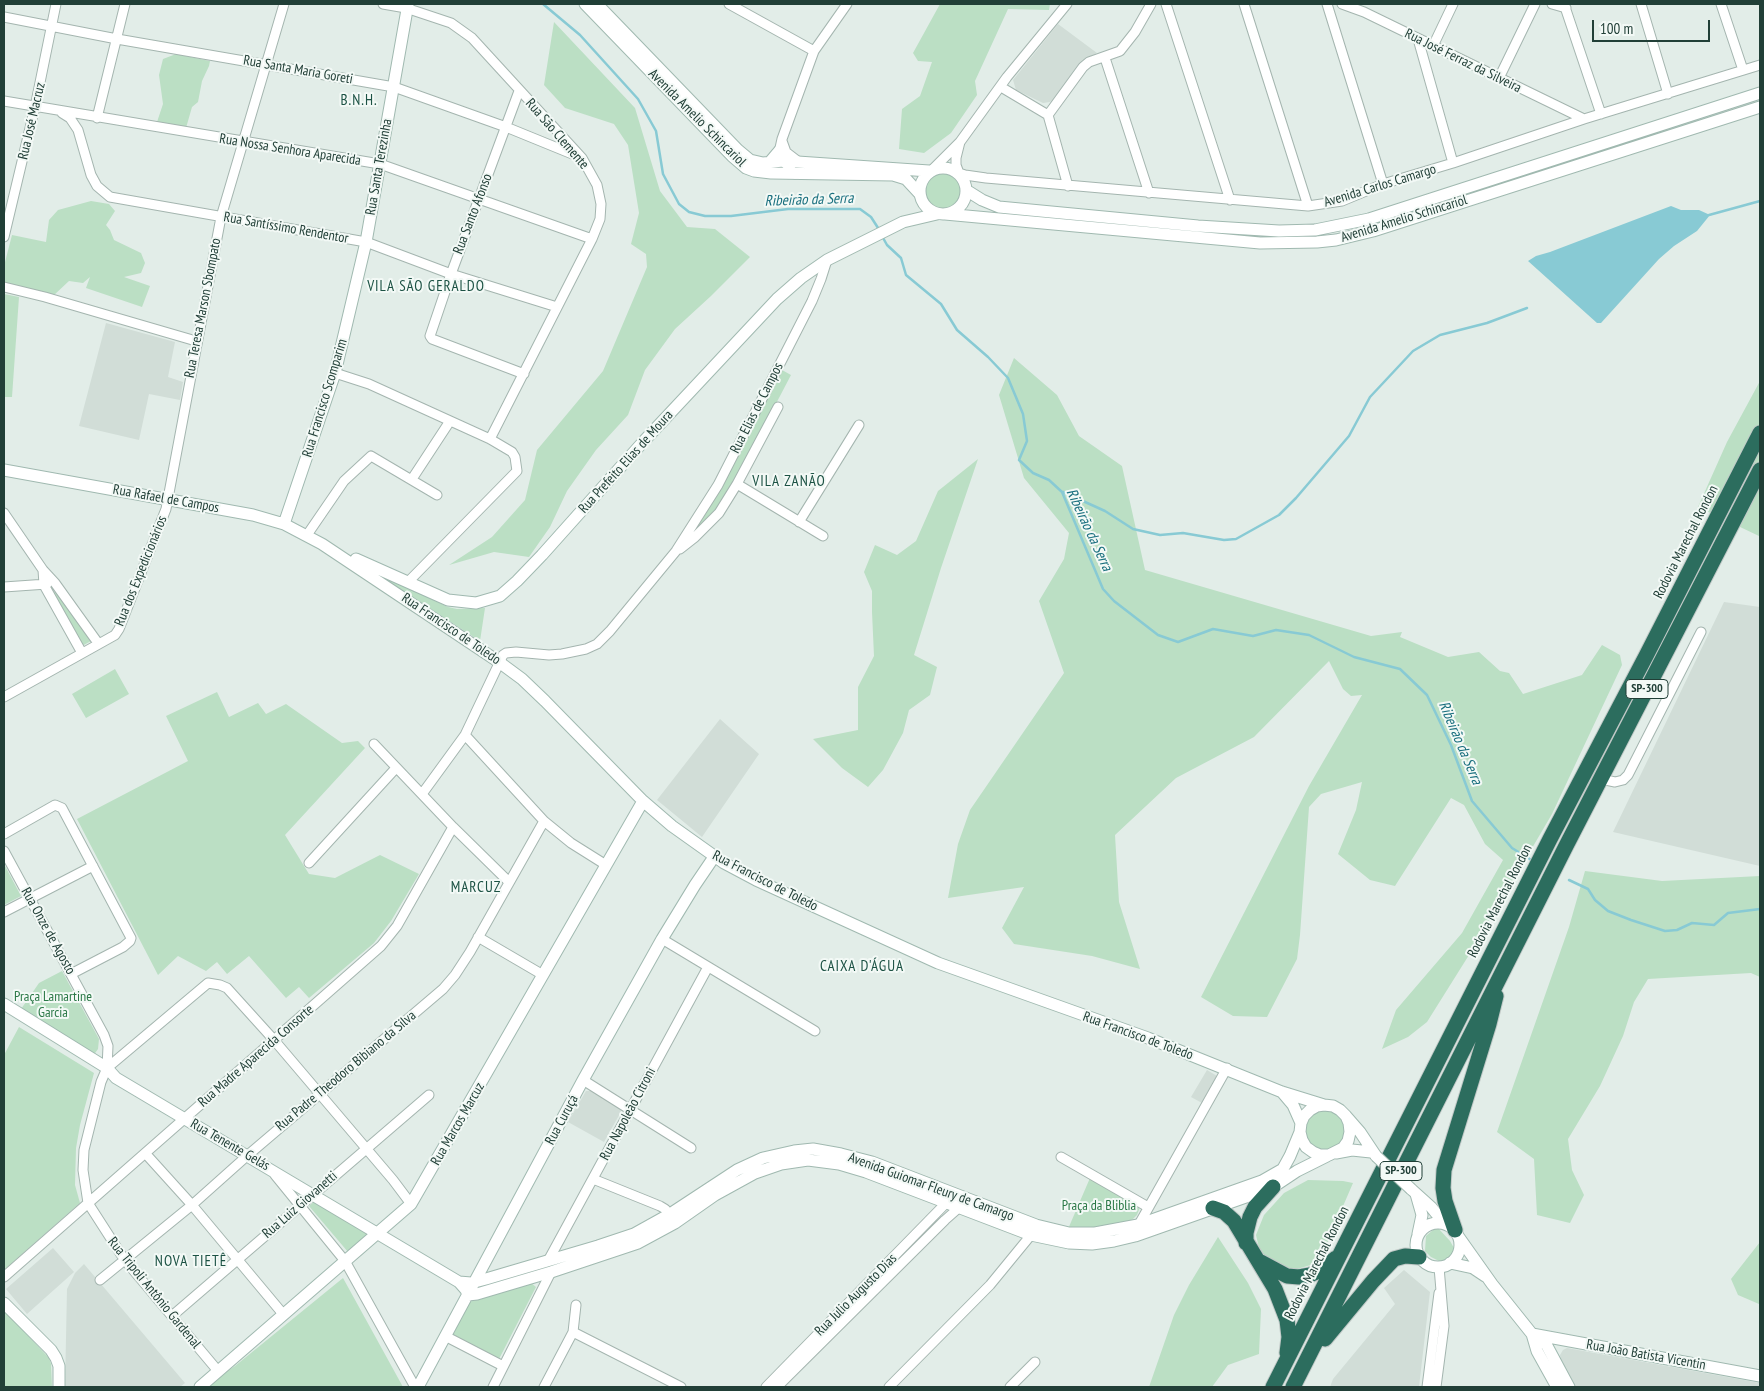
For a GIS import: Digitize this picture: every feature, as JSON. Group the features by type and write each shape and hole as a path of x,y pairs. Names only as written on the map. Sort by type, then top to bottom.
{"highway":[{"name":"Rodovia Marechal Rondon","path":"1273,1387 1527,883 1760,433"},
{"name":"SP-300","path":"1293,1387 1500,974 1760,470"},
{"path":"1452,1230 1443,1188 1444,1170 1489,1024 1500,974"},
{"path":"1246,1243 1246,1233 1250,1217 1271,1189"},
{"path":"1213,1208 1229,1216 1275,1290 1287,1320 1289,1337 1285,1363"},
{"path":"1257,1259 1276,1272 1287,1276 1299,1277 1319,1271 1339,1256"},
{"path":"1303,1368 1344,1314 1394,1260 1405,1256 1419,1257"}],"street":[{"name":"Rua José Macruz","path":"4,237 6,218 36,107 56,4"},
{"path":"97,118 125,4"},
{"name":"Rua Teresa Marson Sbompato","path":"168,500 220,216 284,4"},
{"name":"Rua São Clemente","path":"383,4 407,6 451,23 472,38 582,158 597,185 601,204 600,219 592,239 490,439"},
{"name":"Avenida Amelio Schincariol","path":"584,4 738,163 746,168 761,173 797,168 931,170 941,167 949,168 959,173"},
{"name":"Avenida Amelio Schincariol","path":"597,4 738,150 756,162 783,161 797,168 893,175 906,179 927,208 941,214 1260,243 1317,242 1354,236 1760,107"},
{"path":"729,4 814,51"},
{"path":"769,163 781,144 814,51 847,4"},
{"path":"905,221 914,211 920,196 921,181 960,142 1007,77 1067,4"},
{"path":"1048,115 1083,67 1089,62 1116,54 1124,47 1151,4"},
{"path":"1166,4 1230,200"},
{"path":"1244,4 1308,206"},
{"path":"1327,4 1383,184"},
{"name":"Rua José Ferraz da Silveira","path":"1342,4 1366,8 1418,39 1584,119"},
{"path":"1433,46 1453,4"},
{"path":"1499,78 1535,4"},
{"path":"1552,4 1565,6 1601,114"},
{"path":"1641,4 1668,94"},
{"path":"1721,4 1743,70"},
{"name":"Rua Santa Terezinha","path":"366,242 407,6"},
{"name":"Rua Santa Maria Goreti","path":"4,17 117,39 394,87 582,158"},
{"path":"1418,39 1453,163"},
{"path":"1105,58 1149,193"},
{"name":"Avenida Carlos Camargo","path":"959,173 986,178 1068,186 1308,206 1342,200 1383,184 1453,163 1584,119 1760,65"},
{"path":"1001,86 1048,115 1068,186"},
{"name":"Rua Santo Afonso","path":"519,91 450,274 430,334 432,339 524,374"},
{"name":"Avenida Amelio Schincariol","path":"966,189 982,200 999,206 1198,226 1279,231 1316,230 1369,219 1760,94"},
{"name":"Rua Nossa Senhora Aparecida","path":"4,101 380,164 592,239"},
{"name":"Rua Santíssimo Rendentor","path":"59,111 70,118 78,130 91,175 97,186 110,197 366,242 450,274 557,307"},
{"path":"941,214 958,209 965,197 966,189 963,178 956,165 960,142"},
{"path":"781,144 797,168"},
{"path":"781,144 783,161"},
{"path":"966,189 986,178"},
{"name":"Rua Prefeito Elias de Moura","path":"322,544 437,596 454,601 476,603 500,596 529,568 777,298 827,260 865,240 905,221 941,214"},
{"name":"Rua Francisco Scomparim","path":"284,524 335,374 366,242"},
{"name":"Rua Elias de Campos","path":"499,662 503,655 511,652 562,654 586,650 597,644 676,551 718,485 812,300 827,260"},
{"path":"4,287 196,341"},
{"path":"335,374 369,384 490,439 512,452 515,457 516,471 408,582"},
{"name":"Rua Elias de Campos","path":"676,551 694,538 718,513 737,484 778,407"},
{"path":"412,479 450,421"},
{"path":"799,522 859,424"},
{"path":"307,535 344,480 370,456 437,495"},
{"name":"Rua Rafael de Campos","path":"4,470 253,515 284,524 322,544"},
{"path":"737,484 823,536"},
{"name":"Rua dos Expedicionários","path":"4,696 115,635 119,629 168,500"},
{"path":"4,513 43,570 55,583 98,643"},
{"name":"Rua Francisco de Toledo","path":"322,544 522,679 643,800 672,826 714,857 756,880 938,963 1227,1068 1282,1092 1324,1105"},
{"path":"43,570 44,585 82,653"},
{"path":"4,587 55,583"},
{"path":"1601,780 1615,782 1622,780 1628,775 1701,632"},
{"path":"422,794 465,735 499,662"},
{"path":"465,735 544,821 571,843 606,865"},
{"path":"374,744 453,827 509,882"},
{"path":"309,863 396,768"},
{"name":"Rua Marcos Marcuz","path":"200,1387 411,1204 643,800"},
{"path":"4,834 55,805 62,808 131,938 124,947 71,974"},
{"name":"Rua Padre Theodoro Bibiano da Silva","path":"100,1280 192,1205 443,989 456,975 544,821"},
{"name":"Rua Madre Aparecida Consorte","path":"4,1277 381,946 397,926 453,827"},
{"name":"Rua Onze de Agosto","path":"4,851 104,1035 108,1046 107,1068"},
{"name":"Rua Curuçá","path":"417,1387 445,1336 473,1295 475,1282 662,939 714,857"},
{"path":"4,912 93,866"},
{"path":"478,938 543,975"},
{"path":"662,939 815,1031"},
{"name":"Rua Napoleão Citroni","path":"493,1387 593,1179 708,967"},
{"path":"107,1068 208,983 214,983 227,988 274,1040 411,1204"},
{"name":"Rua Tenente Gelás","path":"4,1004 107,1068 116,1078 460,1282 473,1295"},
{"name":"Rua Tripoli Antônio Gardenal","path":"107,1068 101,1082 84,1150 84,1180 88,1203 124,1260 218,1371"},
{"path":"1137,1230 1148,1207 1227,1068"},
{"path":"584,1080 691,1148"},
{"path":"1282,1092 1293,1105 1302,1140 1306,1147 1313,1152 1320,1155 1352,1150 1373,1154"},
{"name":"Rua Luiz Giovanetti","path":"172,1316 428,1095"},
{"path":"1271,1189 1283,1169 1300,1128 1310,1110 1324,1105 1333,1106 1340,1110 1360,1132 1373,1154 1431,1207 1452,1230 1532,1334 1546,1344 1569,1387"},
{"path":"460,1282 475,1282 629,1246 673,1218 755,1173 780,1164 808,1160 839,1164 950,1198 1043,1239 1092,1244 1114,1241 1137,1230 1271,1189 1297,1171 1343,1148 1348,1141 1350,1132 1346,1116"},
{"path":"145,1153 192,1205 283,1314"},
{"path":"1062,1157 1148,1207"},
{"path":"270,1169 345,1261 417,1387"},
{"name":"Avenida Guiomar Fleury de Camargo","path":"964,1203 1036,1226 1069,1233 1137,1230 1262,1181 1283,1169"},
{"path":"593,1179 660,1206 673,1218"},
{"path":"1414,1192 1422,1215 1416,1241 1419,1257 1432,1266 1463,1265 1480,1271 1492,1284"},
{"name":"Rua Julio Augusto Dias","path":"766,1387 950,1198"},
{"name":"Rua Julio Augusto Dias","path":"777,1387 964,1203"},
{"path":"1418,1234 1422,1229 1433,1223 1452,1230"},
{"path":"1436,1387 1434,1363 1437,1303 1444,1265 1459,1251 1452,1230"},
{"path":"890,1387 990,1285 1031,1235"},
{"path":"473,1295 550,1266"},
{"path":"4,1303 52,1350 59,1366 59,1387"},
{"path":"544,1387 573,1332 576,1305"},
{"path":"573,1332 681,1387"},
{"path":"1532,1334 1537,1350 1557,1387"},
{"name":"Rua João Batista Vicentin","path":"1532,1334 1760,1376"},
{"path":"445,1336 503,1366"},
{"path":"1010,1387 1035,1362"},
{"path":"1427,1387 1434,1363"}],"shaded area":[{"path":"1058,24 1097,53 1082,61 1055,98 1050,102 1043,103 1016,90 1013,80"},
{"path":"106,323 175,342 168,377 183,382 180,400 149,394 139,440 79,426"},
{"path":"1724,602 1760,607 1760,866 1613,832"},
{"path":"720,719 759,754 702,837 657,800"},
{"path":"1207,1070 1217,1076 1202,1103 1191,1097"},
{"path":"586,1091 591,1091 622,1110 604,1142 568,1122"},
{"path":"53,1248 74,1272 27,1314 6,1289"},
{"path":"84,1264 185,1383 180,1387 65,1387 67,1289 75,1273"},
{"path":"1404,1270 1430,1292 1419,1387 1330,1387 1333,1379 1395,1304 1384,1288"},
{"path":"1567,1348 1760,1383 1760,1387 1574,1387 1561,1362 1560,1355"}],"green space":[{"path":"940,4 1050,4 1049,10 1008,9 975,81 977,95 951,133 924,153 899,149 902,109 920,96 932,62 918,61 913,53"},
{"path":"554,22 635,108 660,191 687,227 715,229 750,257 675,329 645,370 628,415 596,450 567,491 550,527 529,557 494,552 449,565 492,537 525,500 537,450 603,371 647,267 646,254 631,244 639,213 628,145 614,124 565,108 544,85"},
{"path":"176,54 210,61 202,81 198,102 192,107 186,128 157,122 163,104 159,75 163,59"},
{"path":"943,172 957,177 962,191 957,205 943,210 929,205 924,191 929,177"},
{"path":"91,201 109,204 115,211 106,225 114,240 141,253 145,263 141,273 124,277 150,286 142,307 86,288 90,277 83,283 69,281 53,296 4,283 4,266 12,235 46,242 49,220 58,210"},
{"path":"4,294 19,297 12,397 4,397"},
{"path":"1014,358 1057,395 1079,436 1122,466 1145,570 1371,636 1402,632 1400,637 1448,657 1479,652 1500,671 1509,673 1523,694 1582,675 1602,645 1620,655 1622,665 1552,814 1474,947 1427,1022 1408,1037 1382,1049 1396,1010 1462,933 1503,860 1485,844 1464,805 1451,798 1395,886 1370,880 1338,854 1356,810 1362,782 1321,794 1309,807 1297,959 1267,1017 1233,1016 1201,997 1309,786 1362,695 1351,696 1343,689 1329,661 1254,737 1176,778 1115,835 1119,902 1140,969 1092,956 1014,944 1002,928 1024,887 948,898 958,844 970,810 1064,673 1039,601 1064,559 1069,533 1024,478 999,395"},
{"path":"782,370 791,375 736,480 716,510 690,536 717,493"},
{"path":"1760,381 1759,536 1698,507 1727,442"},
{"path":"978,459 914,655 937,667 930,695 909,710 903,733 883,770 868,787 842,768 813,739 858,730 858,687 874,656 872,591 864,572 875,545 897,555 916,541 938,491"},
{"path":"374,572 448,607 457,609 485,608 480,641"},
{"path":"57,591 91,641 82,646 51,593"},
{"path":"115,669 129,694 86,718 72,694"},
{"path":"217,692 229,717 258,703 266,714 286,704 342,743 358,741 365,748 285,835 309,874 335,878 380,855 419,874 391,921 374,943 309,998 299,987 286,998 249,956 227,974 217,962 206,971 178,956 158,975 77,819 188,761 166,716"},
{"path":"4,864 21,896 4,905"},
{"path":"1585,871 1662,881 1760,876 1760,977 1751,973 1648,979 1634,1002 1623,1036 1600,1086 1568,1139 1572,1170 1584,1195 1570,1223 1537,1215 1534,1159 1497,1132 1569,927"},
{"name":"Praça Lamartine Garcia","path":"62,971 99,1039 98,1049 93,1056 19,1012 39,983"},
{"path":"19,1027 94,1073 76,1148 75,1185 80,1203 4,1270 4,1055"},
{"path":"1325,1110 1336,1113 1342,1119 1345,1130 1342,1141 1336,1147 1325,1150 1314,1147 1308,1141 1305,1130 1308,1119 1314,1113"},
{"name":"Praça da Bliblia","path":"1090,1178 1140,1207 1137,1215 1125,1223 1068,1229"},
{"path":"1308,1180 1353,1183 1328,1241 1326,1254 1314,1264 1297,1269 1284,1269 1271,1262 1260,1252 1256,1235 1264,1215 1284,1193"},
{"path":"315,1201 370,1234 348,1252 309,1206"},
{"path":"1438,1228 1454,1248 1454,1253 1448,1260 1439,1261 1425,1251 1426,1236"},
{"path":"1218,1237 1248,1283 1261,1309 1259,1354 1228,1365 1212,1387 1149,1387 1174,1315 1189,1285"},
{"path":"1760,1242 1759,1304 1738,1295 1731,1279"},
{"path":"343,1278 403,1387 209,1387 217,1378 235,1366"},
{"path":"531,1283 536,1287 499,1359 450,1333 469,1302"},
{"path":"4,1310 49,1358 52,1387 4,1387"}],"water":[{"path":"1671,206 1681,210 1699,210 1710,215 1697,231 1674,246 1659,259 1601,323 1597,323 1528,261 1536,256"}],"waterway":[{"name":"Ribeirão da Serra","path":"543,4 580,35 638,99 656,131 663,174 679,204 689,212 705,216 731,216 788,209 860,209 871,217 880,231"},
{"path":"1709,215 1760,201"},
{"name":"Ribeirão da Serra","path":"882,236 887,245 901,258 906,275 941,304 957,330 988,357 1008,378 1023,414 1027,441 1019,460 1033,473 1049,480 1062,492 1103,589 1114,601 1158,635 1178,642 1213,629 1253,636 1276,630 1309,635 1354,657 1400,669 1427,695 1451,745 1472,801 1512,848 1533,861"},
{"path":"1063,492 1105,511 1133,529 1160,535 1183,533 1224,540 1236,539 1279,515 1296,498 1349,436 1370,397 1413,351 1440,335 1487,323 1527,308"},
{"name":"Ribeirão da Serra","path":"1569,880 1588,889 1595,900 1608,911 1665,931 1677,930 1692,923 1714,925 1728,913 1760,909"}],"district":[{"name":"B.N.H.","path":"359,101"},
{"name":"VILA SÃO GERALDO","path":"426,287"},
{"name":"VILA ZANÃO","path":"789,482"},
{"name":"MARCUZ","path":"476,888"},
{"name":"CAIXA D'ÁGUA","path":"862,967"},
{"name":"NOVA TIETÊ","path":"191,1262"}]}
